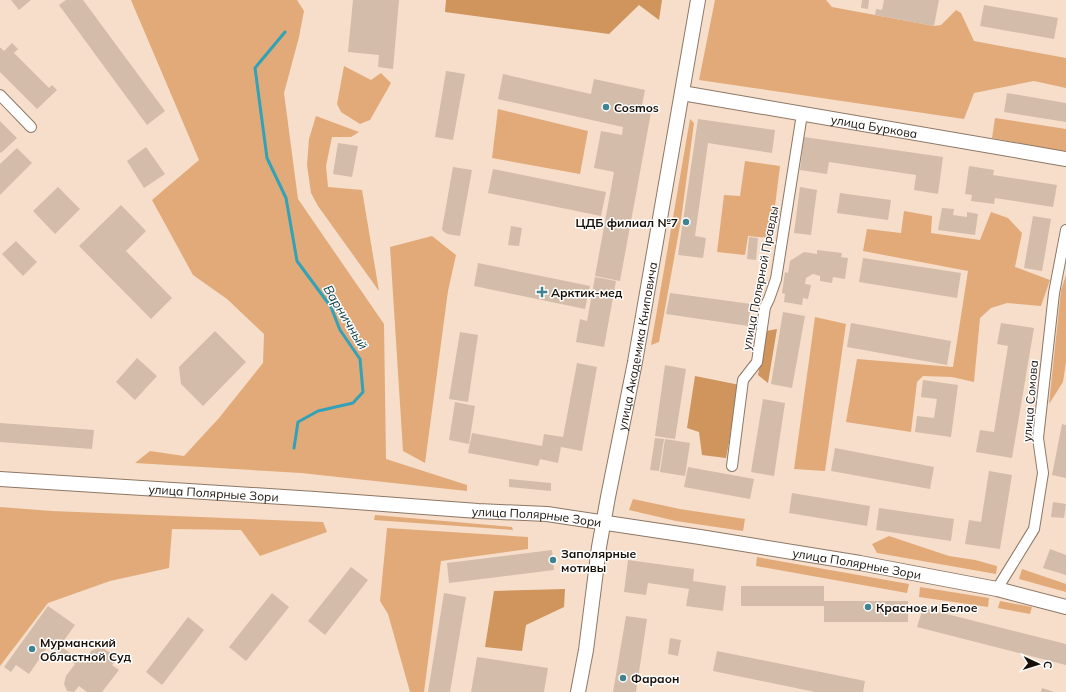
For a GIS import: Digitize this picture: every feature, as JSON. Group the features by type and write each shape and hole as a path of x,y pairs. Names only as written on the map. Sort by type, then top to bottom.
{"main road":[{"name":"улица Академика Книповича","path":"578,692 586,650 604,522 635,362 698,0"},
{"name":"улица Буркова","path":"682,93 1066,159"},
{"name":"улица Полярные Зори","path":"0,479 547,514 811,555 997,589 1066,607"}],"street":[{"path":"0,95 31,127"},
{"name":"улица Полярной Правды","path":"732,466 743,380 757,362 765,307 776,279 802,114"},
{"name":"улица Сомова","path":"997,589 1034,529 1043,473 1038,438 1042,400 1054,293 1066,230"}],"shaded area":[{"path":"131,0 297,0 304,11 299,37 284,93 298,199 384,324 386,459 467,485 467,491 301,473 135,463 150,451 184,456 219,418 263,363 264,334 227,299 193,275 152,200 199,160"},
{"path":"446,0 662,0 659,20 639,5 609,34 445,12"},
{"path":"715,0 826,0 832,7 934,26 941,25 956,10 961,13 974,41 1066,58 1066,88 1034,81 974,93 964,119 699,80"},
{"path":"344,66 371,80 381,73 391,83 370,120 360,124 341,112 337,104"},
{"path":"498,109 588,131 580,174 492,158"},
{"path":"316,116 359,132 351,137 332,137 326,166 328,187 362,190 379,291 318,206 311,193 307,165 309,139"},
{"path":"995,118 1066,129 1066,152 992,138"},
{"path":"690,119 694,123 681,220 659,342 651,345"},
{"path":"745,161 780,166 771,238 748,236 745,255 717,252 724,195 740,196"},
{"path":"904,211 932,216 931,233 980,240 991,212 1008,218 1022,233 1015,267 1050,280 1041,306 1007,303 991,308 980,318 974,382 952,377 923,376 917,382 911,432 846,422 857,359 953,367 968,271 863,251 867,229 901,233"},
{"path":"432,236 456,255 448,291 425,463 403,451 390,247"},
{"path":"1066,275 1066,362 1063,382 1049,404 1061,290"},
{"path":"815,317 846,324 825,471 794,469"},
{"path":"777,329 768,383 758,375 766,331"},
{"path":"695,376 740,385 726,458 702,455 699,432 687,428"},
{"path":"633,499 680,509 745,519 743,531 676,521 629,510"},
{"path":"0,507 52,511 323,522 327,532 260,556 241,530 172,529 169,568 110,581 48,603 0,666"},
{"path":"375,515 512,527 513,530 374,520"},
{"path":"387,528 528,537 528,549 441,561 424,692 410,692 388,614 380,601"},
{"path":"889,536 949,556 975,560 997,566 996,574 877,553 872,544"},
{"path":"757,557 909,584 907,593 756,566"},
{"path":"1022,569 1066,584 1066,592 1019,579"},
{"path":"920,587 989,598 988,607 919,597"},
{"path":"565,589 564,607 526,625 522,651 485,647 494,591"},
{"path":"1000,601 1032,607 1030,614 998,608"}],"building":[{"path":"11,0 31,0 19,10"},
{"path":"66,0 83,0 165,111 147,125 59,5"},
{"path":"353,0 399,0 393,69 378,67 379,55 348,52"},
{"path":"862,0 869,0 868,9 861,8"},
{"path":"884,0 939,0 934,26 875,15 876,9 882,10"},
{"path":"984,5 1058,18 1054,39 980,26"},
{"path":"12,43 18,49 14,53 49,88 52,85 57,90 37,109 0,72 0,48 4,51"},
{"path":"446,71 465,74 453,140 435,137"},
{"path":"503,74 591,94 594,79 645,90 642,105 652,107 620,281 595,276 614,172 594,168 601,131 622,135 623,127 498,99"},
{"path":"1007,93 1066,103 1066,122 1004,112"},
{"path":"698,119 775,130 772,153 708,143 695,236 706,238 703,258 678,255"},
{"path":"0,121 17,138 1,153 0,152"},
{"path":"804,137 943,157 938,194 914,190 916,175 829,162 827,174 800,170"},
{"path":"338,143 358,146 352,177 333,174"},
{"path":"146,147 165,174 144,188 127,161"},
{"path":"17,148 32,163 0,195 0,164"},
{"path":"969,166 994,170 993,175 1057,185 1053,207 995,198 994,204 971,201 972,195 965,194"},
{"path":"453,167 472,170 460,236 447,234 442,229"},
{"path":"493,169 606,192 601,216 488,193"},
{"path":"58,187 80,209 55,234 33,211"},
{"path":"800,187 817,190 811,235 794,233"},
{"path":"840,193 891,200 888,220 837,213"},
{"path":"121,205 146,231 126,251 172,298 151,319 79,246"},
{"path":"942,208 954,209 953,215 967,217 967,212 978,214 975,235 938,230"},
{"path":"1033,216 1051,219 1042,271 1024,268"},
{"path":"511,226 522,228 519,246 508,245"},
{"path":"749,237 758,238 756,260 747,259"},
{"path":"16,241 37,262 23,276 2,254"},
{"path":"817,250 842,253 841,257 848,258 845,279 833,277 832,283 820,281 820,276 813,274 806,278 805,284 811,285 808,299 803,298 802,305 784,302 785,294 782,293 785,272 788,273 790,261 804,252 817,254"},
{"path":"863,258 961,273 957,298 859,282"},
{"path":"478,263 590,286 585,309 474,286"},
{"path":"595,277 616,281 604,347 576,342 580,319 587,321"},
{"path":"670,293 751,304 748,326 666,314"},
{"path":"783,312 805,316 792,388 771,384"},
{"path":"851,323 951,341 947,365 847,347"},
{"path":"1001,323 1034,328 1012,458 976,452 980,430 994,432 1008,346 997,344"},
{"path":"215,331 246,362 203,406 181,384 179,367"},
{"path":"460,332 478,335 468,402 449,399"},
{"path":"137,358 157,376 135,400 116,382"},
{"path":"577,363 597,367 582,451 561,447 558,463 540,459 538,466 468,453 472,433 542,446 544,434 563,437"},
{"path":"665,365 686,369 675,439 655,436"},
{"path":"923,380 958,385 951,437 915,432 917,416 934,418 937,399 921,397"},
{"path":"763,399 785,403 774,476 751,472"},
{"path":"455,402 475,406 469,444 449,440"},
{"path":"0,423 94,430 92,449 0,442"},
{"path":"1062,424 1066,425 1066,478 1052,475"},
{"path":"655,438 664,439 659,471 650,470"},
{"path":"665,439 690,443 685,476 660,472"},
{"path":"835,448 934,467 930,489 831,471"},
{"path":"688,467 754,479 750,499 684,487"},
{"path":"989,471 1012,475 1000,549 965,544 969,520 981,522"},
{"path":"509,479 551,483 551,491 509,487"},
{"path":"792,493 870,506 867,526 789,513"},
{"path":"1053,502 1066,504 1064,518 1051,517"},
{"path":"879,508 954,519 951,541 876,530"},
{"path":"1050,549 1066,555 1066,575 1043,568"},
{"path":"552,550 554,570 449,583 447,563"},
{"path":"628,560 694,569 693,581 726,586 723,611 686,606 689,589 648,583 646,595 624,592"},
{"path":"351,567 368,580 325,635 308,621"},
{"path":"741,586 824,586 824,601 908,601 908,622 824,622 824,606 741,606"},
{"path":"272,593 289,607 246,661 229,647"},
{"path":"444,593 466,597 450,692 428,692"},
{"name":"Мурманский Областной Суд","path":"48,606 75,625 60,646 83,662 91,651 100,646 118,658 112,665 119,670 102,692 87,692 79,686 74,692 67,691 64,684 66,676 75,664 49,645 29,674 16,665 11,672 4,667"},
{"path":"923,608 1066,644 1066,665 917,627"},
{"path":"626,616 647,619 636,692 613,692"},
{"path":"188,617 204,630 162,685 146,672"},
{"path":"670,638 681,640 678,656 668,654"},
{"path":"717,651 865,681 863,692 815,692 713,671"},
{"path":"477,657 548,668 544,692 471,692"},
{"path":"1042,688 1054,692 1041,692"}],"waterway":[{"name":"Варничный","path":"285,32 255,68 267,158 286,198 297,261 331,307 340,330 360,359 363,392 353,403 318,411 298,422 294,448"}],"place":[{"name":"Cosmos","path":"606,107"},
{"name":"ЦДБ филиал №7","path":"686,222"},
{"name":"Арктик-мед","path":"542,292"},
{"name":"Заполярные мотивы","path":"553,560"},
{"name":"Красное и Белое","path":"868,607"},
{"name":"Мурманский Областной Суд","path":"32,649"},
{"name":"Фараон","path":"623,678"}]}
